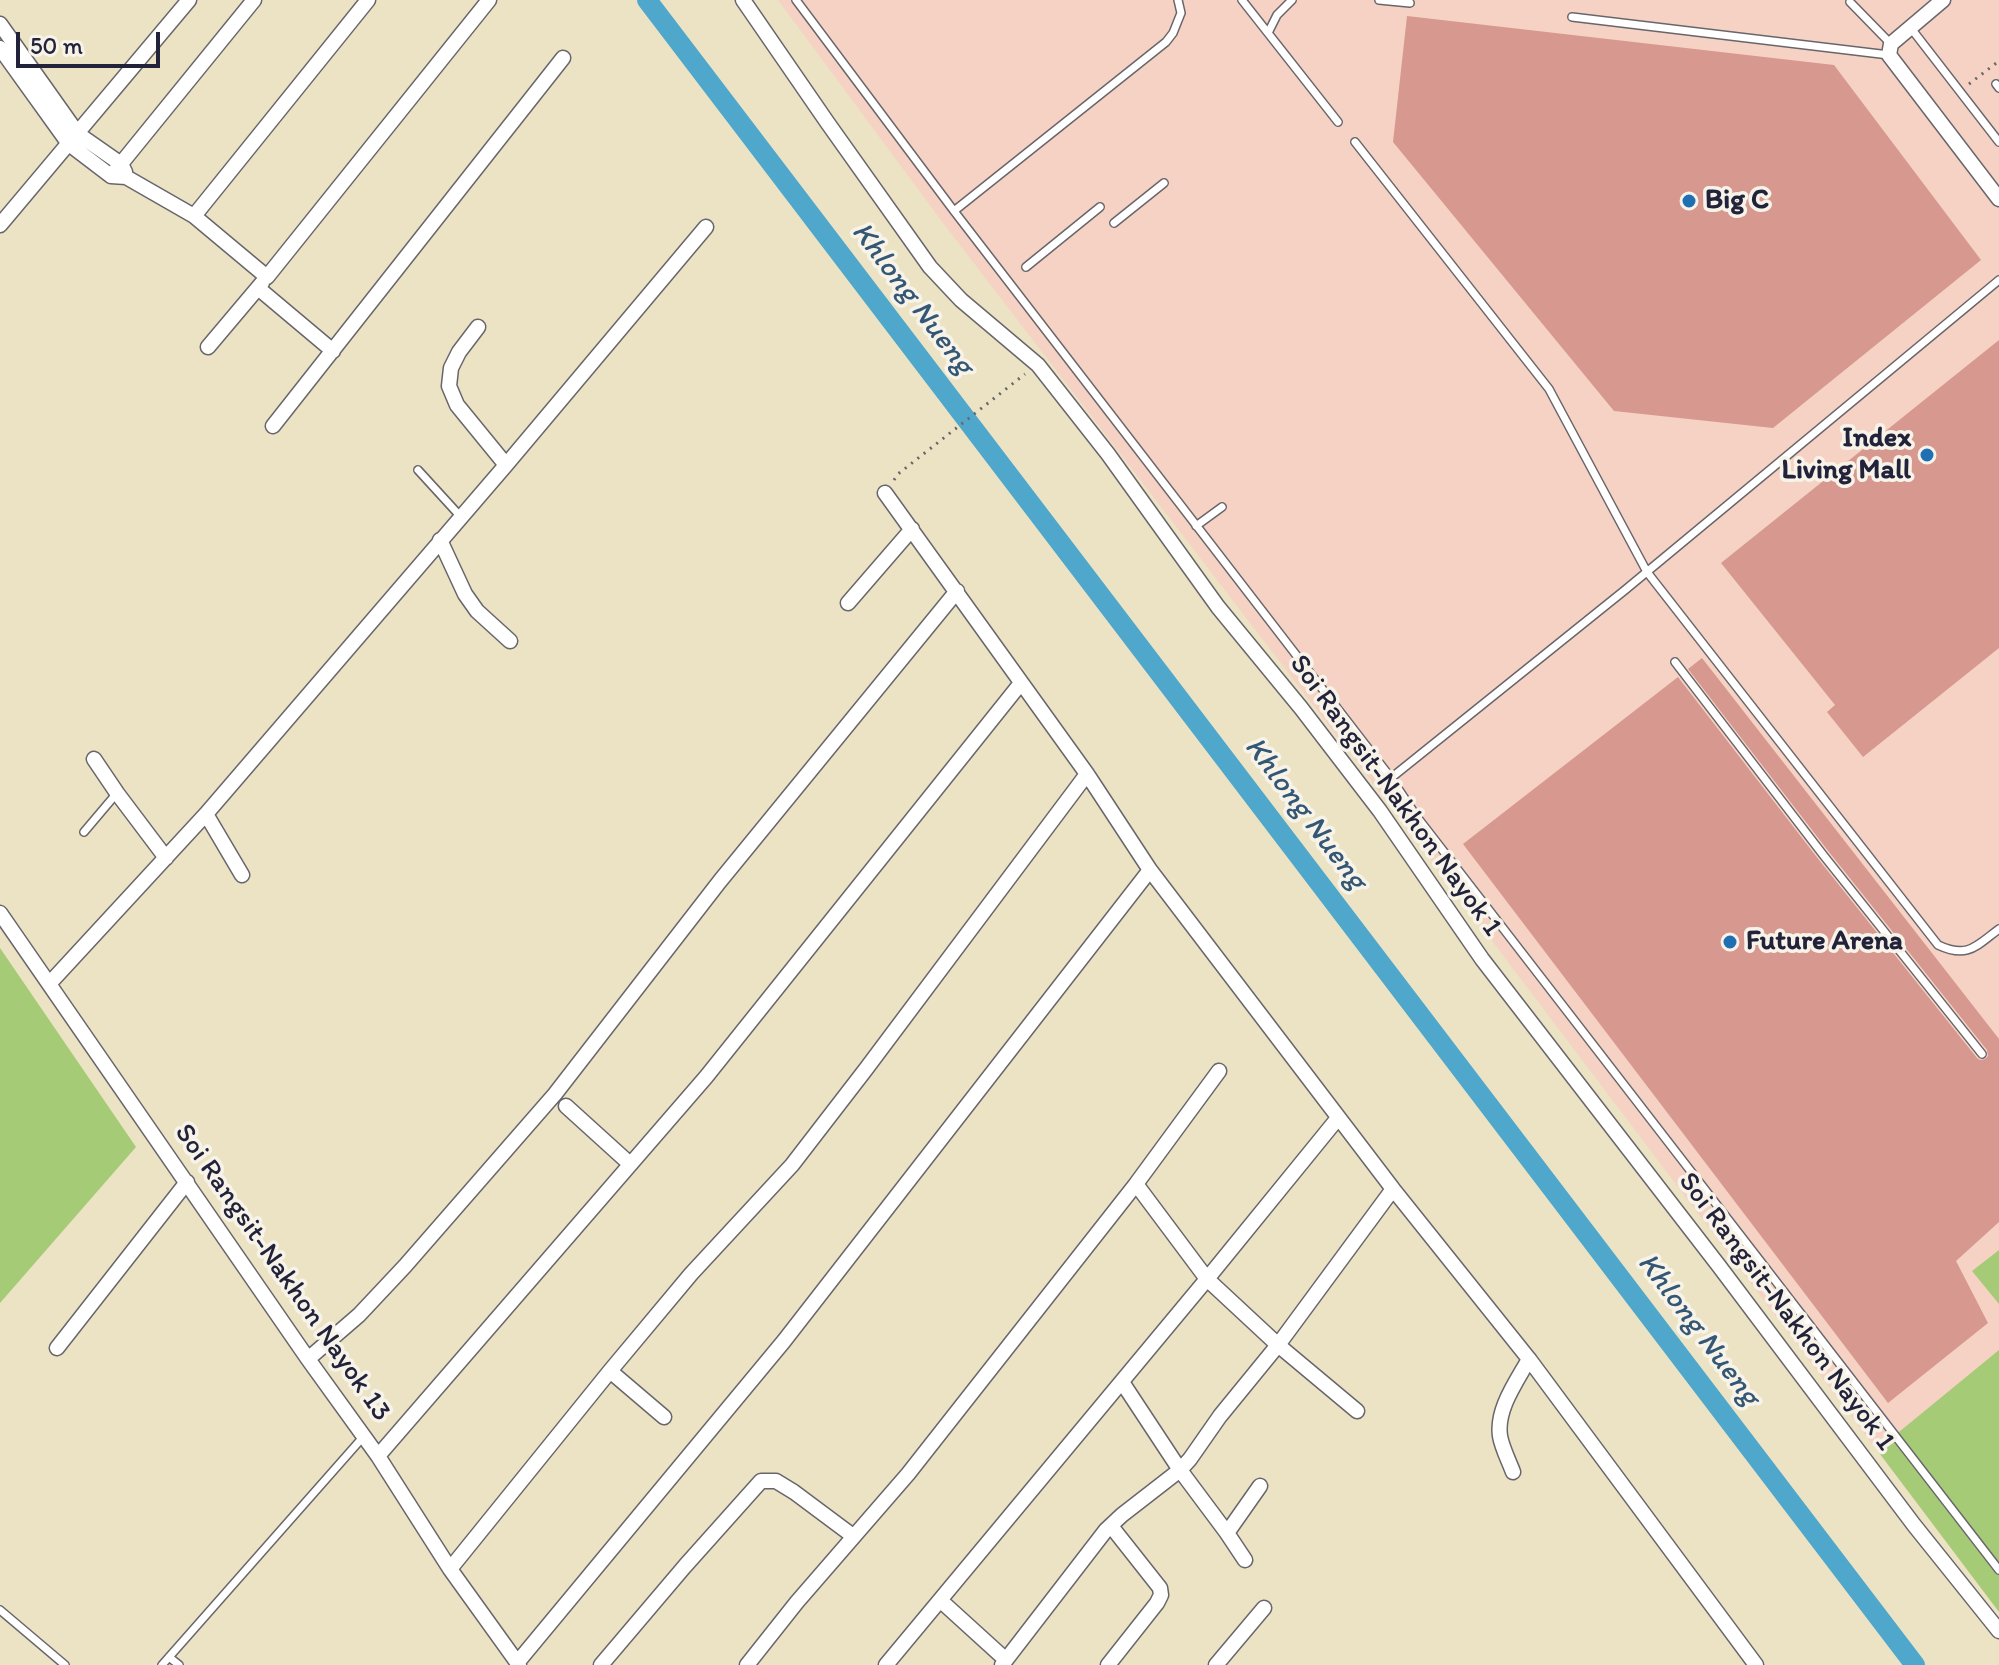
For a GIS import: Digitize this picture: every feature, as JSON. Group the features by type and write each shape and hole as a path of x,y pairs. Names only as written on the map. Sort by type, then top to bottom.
{"street":[{"path":"0,225 189,0"},
{"path":"120,172 254,0"},
{"path":"194,216 368,0"},
{"path":"208,347 489,0"},
{"name":"Soi Rangsit-Nakhon Nayok 1","path":"743,0 930,267 961,300 1038,365 1108,454 1218,607 1380,811 1482,959 1914,1525 1999,1631"},
{"path":"1943,0 1910,27 1890,50 1999,199"},
{"path":"0,24 20,64 73,139 120,172 194,216 333,351"},
{"path":"0,48 20,64"},
{"path":"273,426 563,58"},
{"path":"49,984 206,814 706,227"},
{"path":"478,327 451,368 449,386 457,405 506,465"},
{"path":"885,493 1087,774 1150,870 1393,1189 1529,1359 1756,1665"},
{"path":"848,603 912,529"},
{"path":"440,540 465,594 477,611 510,641"},
{"path":"308,1359 359,1315 405,1266 555,1094 720,881 957,591"},
{"path":"378,1456 706,1077 1021,683"},
{"path":"94,759 166,858"},
{"path":"450,1569 691,1274 792,1165 1087,774"},
{"path":"206,814 242,875"},
{"path":"518,1664 784,1341 1150,870"},
{"name":"Soi Rangsit-Nakhon Nayok 13","path":"0,913 378,1456 450,1569 518,1664"},
{"path":"747,1665 908,1474 1136,1184 1219,1071"},
{"path":"566,1106 630,1164"},
{"path":"886,1665 1338,1118"},
{"path":"57,1348 187,1182"},
{"path":"1136,1184 1207,1279 1278,1345 1357,1411"},
{"path":"940,1600 1004,1662 1111,1526 1190,1459 1393,1189"},
{"path":"1513,1472 1500,1435 1502,1416 1529,1359"},
{"path":"610,1371 664,1417"},
{"path":"1122,1382 1245,1560"},
{"path":"601,1665 761,1481 776,1481 853,1536"},
{"path":"1227,1533 1260,1486"},
{"path":"1108,1665 1161,1595 1160,1588 1111,1526"},
{"path":"1216,1665 1264,1608"}],"lane":[{"path":"796,0 954,211 1391,778 1424,826 1999,1570"},
{"path":"954,211 1166,42 1181,13 1178,0"},
{"path":"1242,0 1338,122"},
{"path":"1268,33 1277,15 1292,0"},
{"path":"1379,0 1410,3"},
{"path":"1850,2 1890,50"},
{"path":"1572,17 1890,50"},
{"path":"1910,27 1999,142"},
{"path":"1355,142 1549,389 1647,572 1938,945 1953,952 1970,951 1999,929"},
{"path":"1114,223 1164,183"},
{"path":"1026,267 1100,207"},
{"path":"1391,778 1647,572 1999,280"},
{"path":"418,470 461,517"},
{"path":"1196,526 1222,507"},
{"path":"1675,662 1982,1054"},
{"path":"84,832 117,793"},
{"path":"162,1665 364,1436"},
{"path":"0,1610 65,1665"},
{"path":"169,1657 179,1665"}],"path":[{"path":"1960,92 1999,61"},
{"path":"898,474 1021,377"}],"shaded area":[{"path":"778,0 1999,0 1999,1612 1369,778 943,223"}],"green space":[{"path":"0,948 136,1147 0,1303"},
{"path":"1999,1250 1999,1304 1972,1271"},
{"path":"1999,1350 1999,1612 1877,1450"}],"building":[{"name":"Big C","path":"1407,16 1834,65 1981,260 1773,428 1614,411 1393,142"},
{"name":"Index Living Mall","path":"1999,340 1999,648 1863,757 1827,712 1835,705 1721,563"},
{"name":"Future Arena","path":"1702,658 1999,1039 1999,1222 1956,1261 1988,1323 1888,1403 1463,844 1678,677 1977,1058 1985,1059 1987,1050 1688,669"}],"waterway":[{"name":"Khlong Nueng","path":"647,0 1915,1665"}],"place":[{"name":"Big C","path":"1689,201"},
{"name":"Index Living Mall","path":"1927,455"},
{"name":"Future Arena","path":"1730,942"}]}
